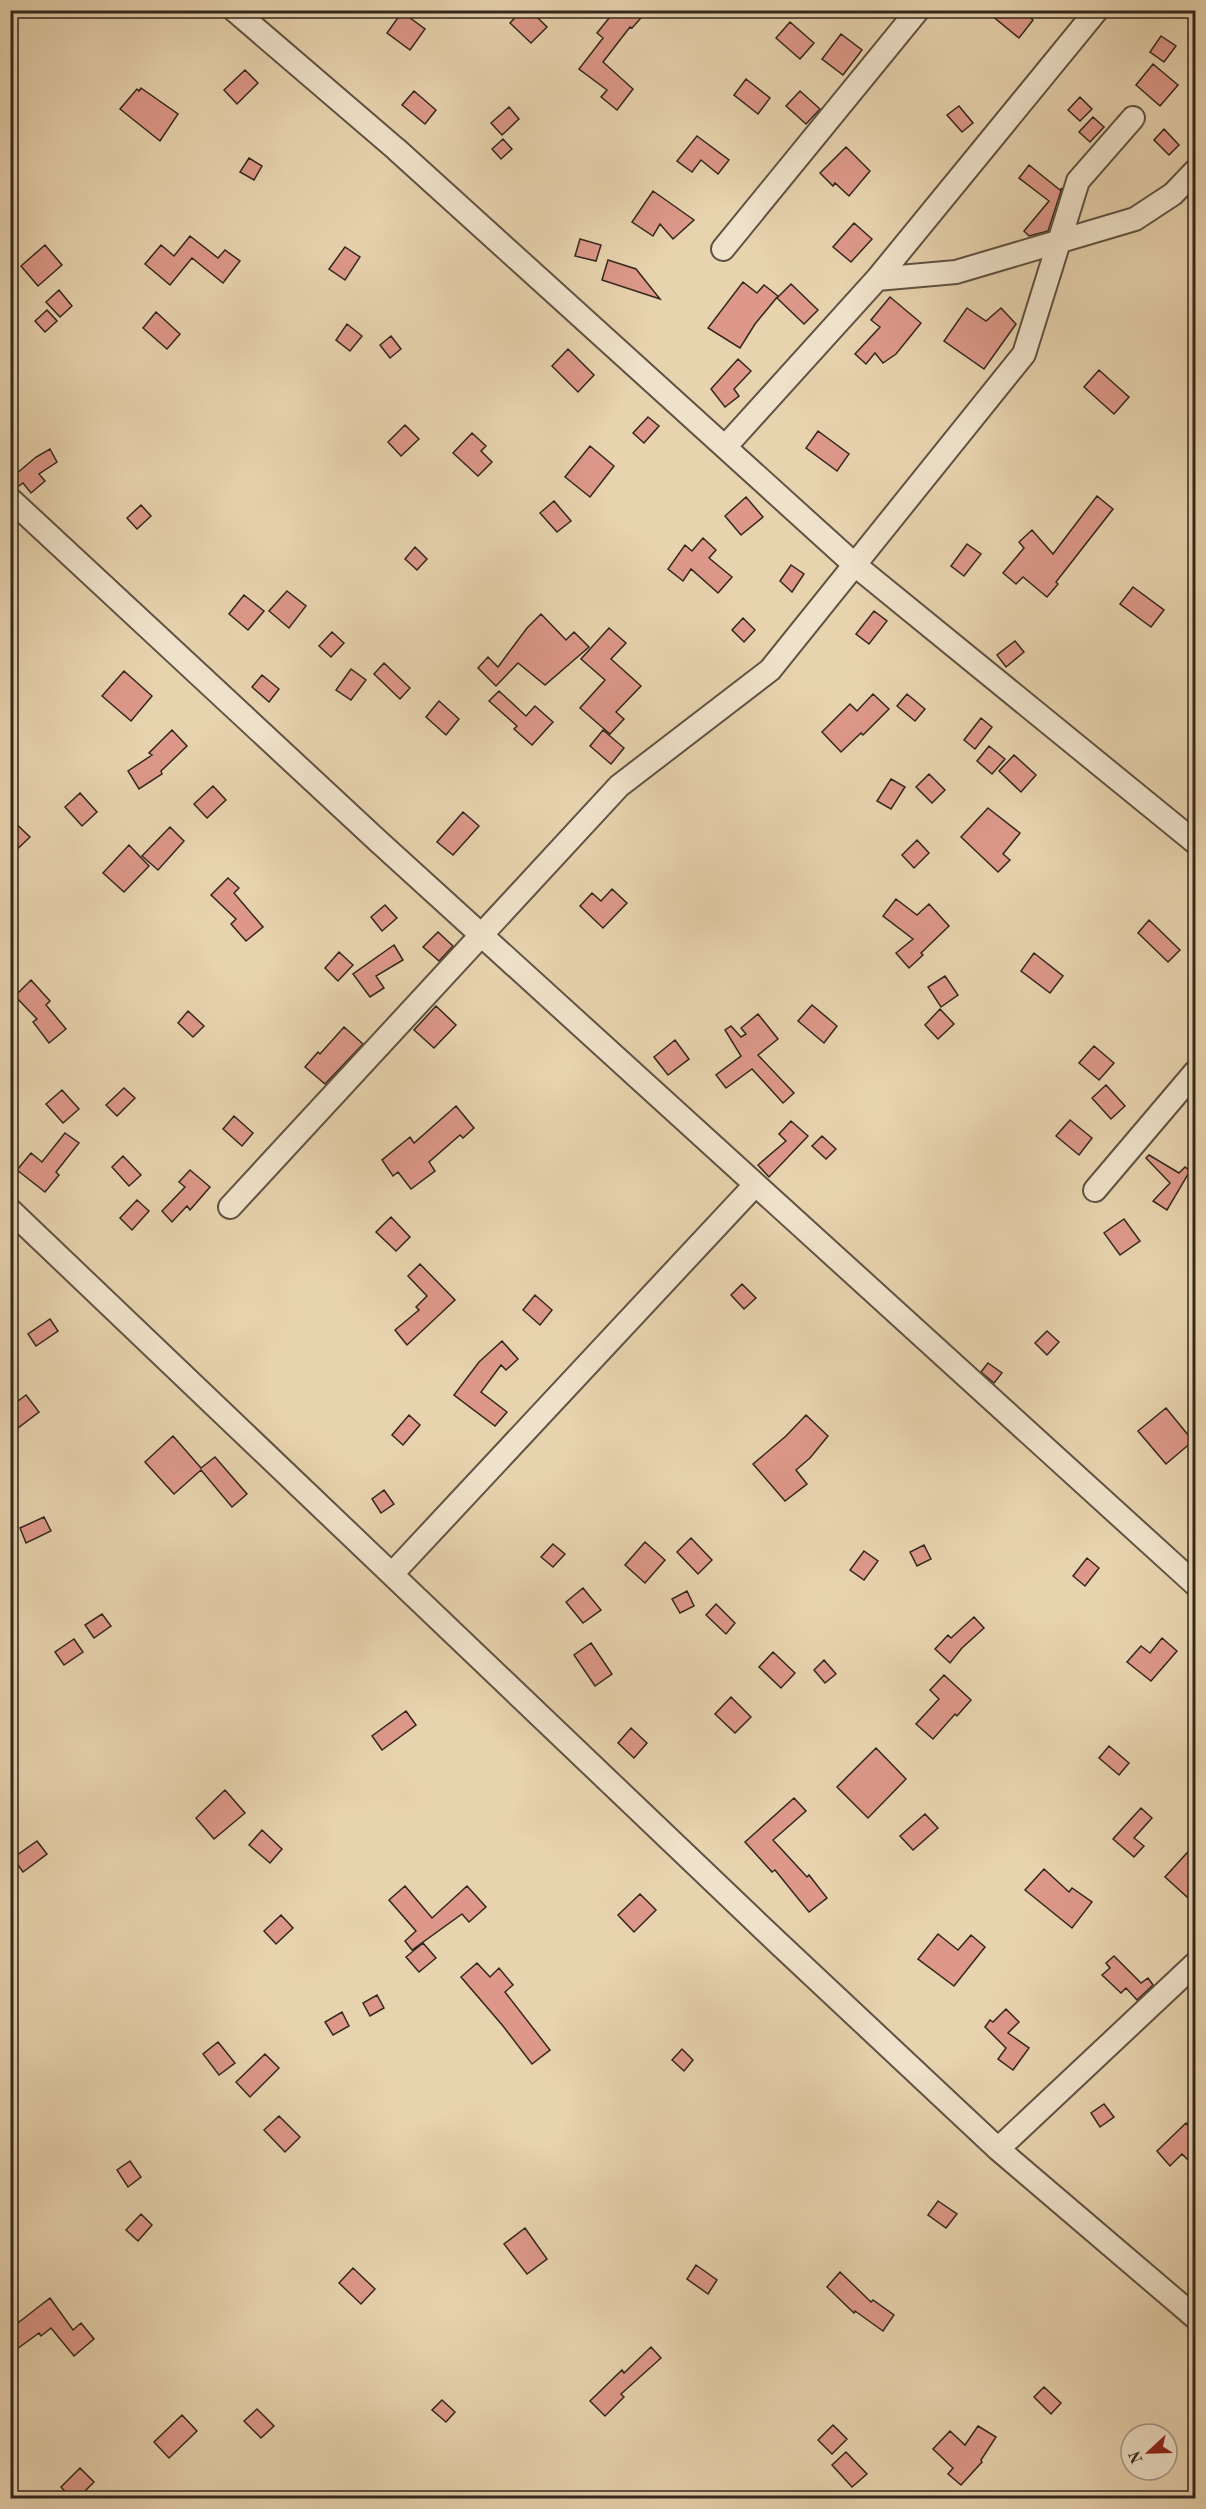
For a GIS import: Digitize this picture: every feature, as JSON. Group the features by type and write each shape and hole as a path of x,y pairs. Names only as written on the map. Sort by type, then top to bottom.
{"street":[{"path":"234,10 396,149 855,565 1196,843"},
{"path":"723,249 918,10"},
{"path":"725,447 877,279 1097,10"},
{"path":"230,1207 619,786 770,670 1024,354 1078,181 1134,118"},
{"path":"877,279 956,272 1135,219 1173,194 1196,170"},
{"path":"10,499 481,935 1196,1585"},
{"path":"1095,1190 1196,1071"},
{"path":"392,1574 755,1185"},
{"path":"10,1210 783,1948 998,2149 1196,2318"},
{"path":"998,2149 1196,1963"}],"building":[{"path":"522,10 530,10 547,27 531,43 510,23"},
{"path":"612,10 648,10 632,28 630,27 603,62 633,89 617,110 601,97 607,90 579,69 603,38 597,33 614,12"},
{"path":"985,10 1022,10 1033,20 1019,38"},
{"path":"402,12 425,29 410,50 387,33"},
{"path":"790,22 814,43 800,59 776,38"},
{"path":"841,34 862,50 843,75 822,59"},
{"path":"1161,36 1176,46 1164,62 1150,52"},
{"path":"1153,64 1178,85 1160,106 1136,85"},
{"path":"245,70 258,83 237,104 224,90"},
{"path":"746,79 770,98 758,114 734,95"},
{"path":"141,88 178,114 160,141 120,109 137,89 139,91"},
{"path":"414,91 436,110 425,124 402,105"},
{"path":"800,91 820,109 806,124 786,106"},
{"path":"1080,97 1092,109 1080,121 1068,110"},
{"path":"959,106 973,123 962,132 947,115"},
{"path":"509,107 519,119 502,135 491,123"},
{"path":"1093,117 1104,127 1090,142 1079,132"},
{"path":"1164,129 1179,145 1169,155 1154,140"},
{"path":"697,136 729,160 718,174 701,160 692,172 677,161"},
{"path":"503,139 512,149 501,159 492,149"},
{"path":"846,147 870,171 849,196 835,183 833,186 820,173"},
{"path":"249,158 262,166 254,180 240,172"},
{"path":"1029,165 1060,190 1062,188 1048,231 1029,236 1024,231 1049,201 1019,178"},
{"path":"653,191 694,220 673,239 660,224 653,236 632,222"},
{"path":"854,223 872,239 851,262 833,247"},
{"path":"190,236 218,258 225,250 240,261 223,283 192,258 170,285 145,264 161,245 174,256"},
{"path":"580,239 601,245 596,261 575,256"},
{"path":"45,245 62,265 38,286 21,266"},
{"path":"345,247 360,257 345,280 329,269"},
{"path":"608,260 636,269 660,299 602,280"},
{"path":"743,282 757,293 764,285 778,296 755,324 740,348 708,328"},
{"path":"791,284 818,310 804,324 777,298"},
{"path":"59,290 72,306 60,317 46,302"},
{"path":"890,297 921,323 896,354 883,363 875,353 866,364 855,354 880,327 871,320"},
{"path":"967,308 986,321 1001,308 1016,324 984,369 944,341"},
{"path":"47,310 57,321 45,332 35,321"},
{"path":"156,312 180,334 167,349 143,328"},
{"path":"347,324 362,336 350,351 336,340"},
{"path":"391,336 401,349 390,358 380,345"},
{"path":"568,349 594,375 578,392 552,366"},
{"path":"738,359 751,371 734,389 739,396 725,407 711,389"},
{"path":"1099,370 1129,397 1114,414 1084,387"},
{"path":"648,417 659,426 644,443 633,433"},
{"path":"405,425 419,439 401,456 388,442"},
{"path":"818,431 849,454 837,471 806,448"},
{"path":"472,433 486,446 481,451 492,462 478,476 453,453"},
{"path":"590,446 614,466 590,497 565,477"},
{"path":"50,449 57,462 39,474 45,481 31,493 23,483 16,488 10,486 10,479 36,457"},
{"path":"1097,496 1113,509 1056,582 1058,584 1047,597 1023,577 1016,584 1003,573 1024,548 1019,542 1032,530 1053,554"},
{"path":"746,497 763,517 741,535 725,516"},
{"path":"554,501 571,521 557,532 540,513"},
{"path":"141,505 151,516 137,529 127,518"},
{"path":"703,538 716,550 709,558 732,577 718,593 691,569 683,581 668,569 685,545 692,551"},
{"path":"967,544 981,554 964,576 951,566"},
{"path":"415,547 427,559 417,570 405,559"},
{"path":"791,565 804,574 792,592 780,581"},
{"path":"1133,587 1164,610 1151,627 1120,604"},
{"path":"287,591 306,606 289,628 269,611"},
{"path":"244,595 264,611 248,630 229,614"},
{"path":"874,611 887,621 869,644 856,634"},
{"path":"541,614 566,640 574,632 589,647 545,685 518,663 496,686 478,668 488,657 498,667 527,628"},
{"path":"743,618 755,630 744,642 732,630"},
{"path":"609,628 626,643 611,659 641,686 616,712 624,719 610,734 580,708 605,680 581,659"},
{"path":"332,632 344,643 331,657 319,646"},
{"path":"1015,641 1024,652 1006,667 997,655"},
{"path":"384,663 410,688 400,699 374,674"},
{"path":"351,669 366,680 351,700 336,690"},
{"path":"124,671 152,696 131,721 102,696"},
{"path":"262,675 279,689 269,702 252,687"},
{"path":"499,691 526,716 535,706 553,722 532,745 514,729 517,726 489,701"},
{"path":"873,694 889,709 863,735 861,733 841,752 822,732 850,704 857,711"},
{"path":"907,694 925,709 915,721 897,706"},
{"path":"439,701 459,719 446,735 426,717"},
{"path":"981,718 992,727 975,749 964,740"},
{"path":"172,730 187,746 161,771 162,774 139,789 128,771 152,755 149,753"},
{"path":"603,730 624,748 611,764 590,746"},
{"path":"989,746 1005,759 992,774 977,761"},
{"path":"1014,755 1036,775 1021,792 999,771"},
{"path":"929,774 945,790 932,803 916,787"},
{"path":"891,779 905,787 891,809 877,801"},
{"path":"213,786 226,800 207,818 194,804"},
{"path":"80,793 97,812 82,826 65,807"},
{"path":"988,808 1020,833 1003,854 1010,860 998,872 961,837"},
{"path":"463,812 479,826 453,855 437,842"},
{"path":"10,818 30,837 10,856"},
{"path":"170,827 184,841 158,870 142,856"},
{"path":"917,840 929,853 914,868 902,855"},
{"path":"129,845 149,866 124,892 103,873"},
{"path":"228,878 239,888 234,893 263,927 246,941 231,924 236,919 211,895"},
{"path":"612,889 627,903 603,928 580,906 592,893 601,901"},
{"path":"896,899 917,915 929,904 949,926 909,968 896,953 913,939 883,916"},
{"path":"385,905 397,918 382,931 371,917"},
{"path":"1149,920 1180,950 1168,962 1138,933"},
{"path":"438,932 453,946 439,961 423,947"},
{"path":"394,945 403,960 376,976 384,988 370,997 353,974"},
{"path":"339,952 353,965 338,981 325,968"},
{"path":"1034,953 1063,976 1050,993 1021,971"},
{"path":"945,976 958,995 941,1007 928,987"},
{"path":"31,980 50,1001 46,1005 66,1029 49,1043 33,1022 37,1019 15,996"},
{"path":"812,1005 837,1026 824,1043 798,1021"},
{"path":"436,1006 456,1025 434,1048 414,1030"},
{"path":"940,1009 954,1024 938,1039 925,1025"},
{"path":"188,1011 204,1026 193,1037 178,1023"},
{"path":"758,1014 778,1039 758,1055 794,1093 783,1103 752,1069 726,1088 716,1075 741,1056 725,1030 731,1026 741,1037 746,1034 741,1028"},
{"path":"344,1027 363,1044 325,1084 305,1067"},
{"path":"675,1040 689,1059 668,1075 654,1057"},
{"path":"1094,1046 1114,1063 1099,1080 1079,1063"},
{"path":"1106,1085 1125,1106 1111,1119 1092,1098"},
{"path":"124,1088 135,1098 117,1116 106,1105"},
{"path":"62,1090 79,1109 63,1123 46,1104"},
{"path":"456,1106 474,1128 463,1138 460,1135 429,1162 435,1171 411,1189 398,1172 393,1176 382,1160 410,1137 414,1143"},
{"path":"234,1116 253,1133 242,1146 223,1129"},
{"path":"1070,1120 1092,1138 1079,1155 1056,1136"},
{"path":"791,1121 808,1136 769,1177 758,1165 786,1141 779,1134"},
{"path":"65,1133 79,1143 56,1172 59,1175 45,1192 17,1170 31,1153 42,1162"},
{"path":"822,1136 836,1149 826,1159 812,1146"},
{"path":"1149,1155 1179,1173 1185,1167 1190,1171 1167,1210 1153,1201 1170,1183 1146,1158"},
{"path":"123,1156 141,1175 129,1186 112,1167"},
{"path":"190,1170 210,1187 190,1210 187,1206 172,1222 162,1211 185,1187 179,1182"},
{"path":"137,1200 149,1211 132,1230 120,1218"},
{"path":"391,1217 410,1237 396,1251 376,1232"},
{"path":"1124,1219 1140,1241 1120,1255 1104,1233"},
{"path":"420,1264 455,1300 407,1345 395,1330 419,1310 416,1307 427,1296 408,1276"},
{"path":"742,1284 756,1298 744,1309 731,1295"},
{"path":"535,1295 552,1310 540,1325 523,1310"},
{"path":"50,1319 58,1331 36,1346 28,1334"},
{"path":"1047,1331 1059,1342 1047,1355 1035,1343"},
{"path":"502,1341 518,1359 506,1370 501,1365 481,1392 507,1412 495,1426 454,1395 479,1362"},
{"path":"988,1363 1002,1373 994,1383 981,1372"},
{"path":"26,1395 39,1412 10,1434 10,1407"},
{"path":"1166,1408 1193,1441 1166,1464 1138,1431"},
{"path":"409,1415 420,1425 403,1445 392,1435"},
{"path":"806,1415 828,1436 810,1458 796,1470 807,1484 785,1501 753,1464 786,1436"},
{"path":"173,1436 201,1468 215,1457 247,1494 232,1507 201,1470 174,1494 145,1462"},
{"path":"384,1490 394,1504 381,1513 372,1499"},
{"path":"44,1517 51,1531 26,1543 20,1528"},
{"path":"691,1538 712,1560 698,1574 677,1552"},
{"path":"645,1542 665,1560 645,1583 625,1565"},
{"path":"553,1544 565,1554 553,1567 541,1557"},
{"path":"924,1545 931,1559 917,1566 910,1552"},
{"path":"864,1551 878,1561 864,1580 850,1570"},
{"path":"1087,1558 1099,1568 1085,1586 1073,1576"},
{"path":"583,1588 601,1610 583,1623 566,1602"},
{"path":"687,1591 694,1606 680,1613 672,1599"},
{"path":"716,1604 735,1623 726,1634 706,1615"},
{"path":"102,1614 111,1626 94,1638 85,1625"},
{"path":"974,1617 984,1628 962,1648 950,1663 935,1649 948,1635 951,1638"},
{"path":"1162,1638 1177,1651 1151,1681 1127,1662 1141,1646 1150,1653"},
{"path":"74,1639 83,1652 64,1665 55,1652"},
{"path":"591,1643 612,1674 595,1686 574,1655"},
{"path":"773,1652 795,1673 781,1688 759,1667"},
{"path":"824,1660 836,1674 825,1683 814,1670"},
{"path":"944,1675 971,1700 933,1739 916,1724 939,1699 930,1690"},
{"path":"731,1697 751,1717 735,1733 715,1714"},
{"path":"406,1711 416,1725 382,1750 372,1736"},
{"path":"631,1728 647,1743 634,1758 618,1743"},
{"path":"1109,1746 1129,1763 1119,1775 1099,1758"},
{"path":"876,1748 906,1779 868,1818 837,1787"},
{"path":"225,1790 245,1813 214,1839 196,1818"},
{"path":"794,1798 806,1811 773,1840 807,1877 809,1875 827,1898 809,1912 775,1870 772,1872 745,1842"},
{"path":"1141,1808 1152,1818 1134,1838 1144,1846 1134,1857 1113,1839"},
{"path":"925,1814 938,1828 913,1850 900,1836"},
{"path":"262,1830 282,1849 270,1863 249,1845"},
{"path":"37,1841 47,1854 23,1872 13,1858"},
{"path":"1196,1843 1196,1905 1165,1877"},
{"path":"1044,1869 1069,1892 1072,1888 1092,1902 1072,1928 1025,1890"},
{"path":"405,1886 432,1918 467,1886 486,1907 469,1922 462,1914 412,1950 405,1941 416,1931 389,1900"},
{"path":"640,1894 656,1910 634,1932 618,1915"},
{"path":"281,1915 293,1928 276,1944 264,1931"},
{"path":"938,1934 958,1950 971,1935 985,1947 954,1986 918,1959"},
{"path":"423,1943 436,1958 419,1972 406,1957"},
{"path":"1114,1956 1141,1983 1148,1978 1153,1985 1137,2000 1126,1988 1121,1993 1102,1975 1110,1968 1106,1963"},
{"path":"477,1963 490,1977 499,1968 513,1985 505,1992 550,2050 532,2064 461,1977"},
{"path":"377,1995 384,2008 370,2016 363,2003"},
{"path":"1006,2009 1019,2022 1008,2033 1029,2048 1013,2070 998,2059 1006,2048 985,2027 990,2020 993,2022"},
{"path":"342,2012 349,2026 333,2035 325,2022"},
{"path":"218,2042 235,2063 219,2075 203,2054"},
{"path":"682,2049 693,2060 684,2071 672,2060"},
{"path":"265,2054 279,2068 250,2097 236,2082"},
{"path":"1104,2104 1114,2117 1100,2127 1091,2113"},
{"path":"279,2116 300,2137 285,2152 264,2130"},
{"path":"1186,2123 1196,2133 1196,2168 1182,2154 1170,2166 1157,2151"},
{"path":"130,2161 141,2177 128,2187 117,2170"},
{"path":"938,2201 957,2214 946,2228 928,2215"},
{"path":"141,2214 152,2225 138,2241 126,2230"},
{"path":"525,2228 547,2259 527,2274 504,2244"},
{"path":"696,2265 717,2280 708,2294 687,2279"},
{"path":"353,2268 375,2289 361,2304 339,2283"},
{"path":"840,2272 871,2302 873,2300 894,2315 883,2331 855,2311 854,2313 827,2287"},
{"path":"50,2298 73,2330 81,2323 94,2339 74,2356 51,2328 41,2336 39,2333 10,2354 10,2329"},
{"path":"651,2347 661,2358 621,2394 624,2397 605,2416 590,2401 622,2370 624,2373"},
{"path":"1044,2387 1061,2403 1051,2414 1034,2397"},
{"path":"442,2400 455,2412 446,2422 432,2410"},
{"path":"257,2409 274,2426 261,2438 244,2421"},
{"path":"182,2415 197,2431 169,2458 154,2442"},
{"path":"833,2425 847,2439 832,2454 818,2440"},
{"path":"978,2426 996,2437 981,2460 982,2462 961,2485 948,2474 953,2468 933,2449 950,2431 965,2445"},
{"path":"846,2452 867,2474 852,2487 832,2465"},
{"path":"80,2468 94,2482 77,2499 72,2499 61,2487"}]}
